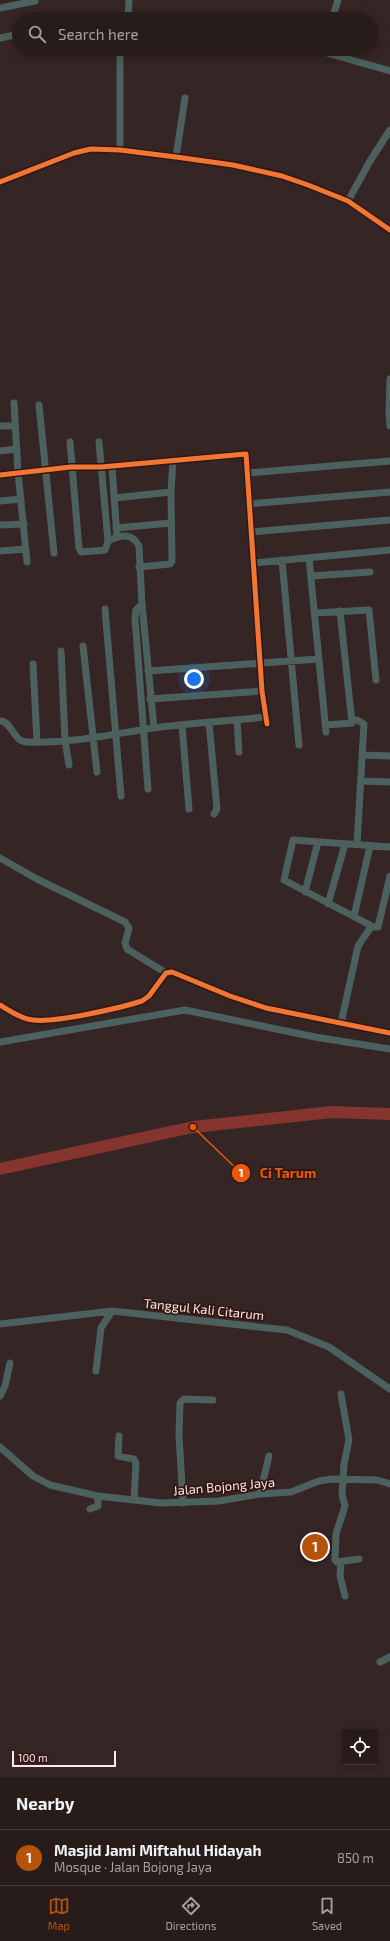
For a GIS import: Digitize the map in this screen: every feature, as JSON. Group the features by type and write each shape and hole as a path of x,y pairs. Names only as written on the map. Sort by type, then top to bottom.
{"street":[{"path":"129,12 130,0"},
{"path":"334,12 338,0"},
{"path":"0,8 35,1"},
{"path":"0,38 12,35"},
{"path":"120,56 120,150"},
{"path":"342,56 390,71"},
{"path":"176,157 185,98"},
{"path":"348,201 370,161 390,130"},
{"path":"0,182 74,153 91,149 120,150 233,165 282,176 348,201 390,230"},
{"path":"390,379 390,426"},
{"path":"14,403 18,472 27,562"},
{"path":"39,405 54,553"},
{"path":"0,426 15,426"},
{"path":"70,442 79,548 81,552 85,553 105,550 108,541 99,442"},
{"path":"0,451 17,450"},
{"path":"0,475 72,467 101,467 246,454 262,691 267,724"},
{"path":"139,567 170,564 172,561 171,492 173,460"},
{"path":"248,473 390,461"},
{"path":"112,466 117,537"},
{"path":"114,498 171,492"},
{"path":"249,504 390,492"},
{"path":"0,501 21,499"},
{"path":"251,532 390,520"},
{"path":"116,528 171,523"},
{"path":"0,525 24,524"},
{"path":"108,541 117,537 130,536 136,540 138,546 150,699 154,728"},
{"path":"0,551 26,549"},
{"path":"254,563 390,550"},
{"path":"309,558 326,729 352,723 340,611"},
{"path":"282,560 299,745"},
{"path":"311,576 370,572"},
{"path":"142,604 136,610 135,618 148,789"},
{"path":"105,610 121,796"},
{"path":"315,614 369,610 376,680"},
{"path":"83,646 96,772"},
{"path":"61,651 65,740 69,765"},
{"path":"148,672 261,662 319,659"},
{"path":"33,664 37,742"},
{"path":"150,699 262,691"},
{"path":"0,721 5,722 20,740 26,742 37,742 116,735 182,724 265,717"},
{"path":"237,720 239,752"},
{"path":"352,720 357,720 364,724 357,844"},
{"path":"209,722 217,809 214,814"},
{"path":"182,724 189,809"},
{"path":"362,755 390,756"},
{"path":"361,781 390,782"},
{"path":"390,847 293,840 284,880 328,904 354,916 371,927 378,927 390,876"},
{"path":"305,892 318,842"},
{"path":"328,904 345,844"},
{"path":"354,916 370,846"},
{"path":"0,858 37,879 125,922 129,928 126,943 127,949 166,973 180,974 230,996 266,1008 390,1033"},
{"path":"341,1023 358,946 371,927"},
{"path":"0,1005 32,1020 45,1021 72,1016 142,1002 149,996 166,973"},
{"path":"0,1042 185,1010 315,1037 390,1049"},
{"path":"96,1371 101,1328 112,1311"},
{"name":"Tanggul Kali Citarum","path":"0,1324 112,1311 287,1330 329,1347 390,1389"},
{"path":"0,1396 5,1386 10,1363"},
{"path":"341,1394 349,1440 343,1478 342,1496 344,1506 336,1534 335,1560 341,1563 359,1559"},
{"path":"183,1503 179,1435 180,1403 184,1399 213,1400"},
{"path":"119,1436 118,1456 134,1459 136,1463 134,1498"},
{"name":"Jalan Bojong Jaya","path":"0,1447 15,1462 40,1481 60,1488 98,1496 134,1498 161,1503 219,1501 260,1494 291,1492 319,1481 343,1478 377,1480 390,1484"},
{"path":"260,1494 269,1456"},
{"path":"90,1509 98,1506 98,1496"},
{"path":"341,1563 340,1576 345,1596"},
{"path":"380,1662 390,1657"}],"waterway":[{"path":"0,1169 193,1127 332,1112 390,1114"}],"cycle path":[{"path":"0,182 74,153 91,149 120,150 233,165 282,176 348,201 390,230"},
{"path":"0,475 71,467 101,467 246,454 262,691 267,724"},
{"path":"0,1005 20,1016 33,1020 56,1019 88,1014 142,1001 149,996 166,973 172,972 230,996 266,1008 390,1033"}],"place":[{"name":"Ci Tarum","path":"193,1127"},
{"name":"Masjid Jami Miftahul Hidayah","path":"315,1547"}]}
